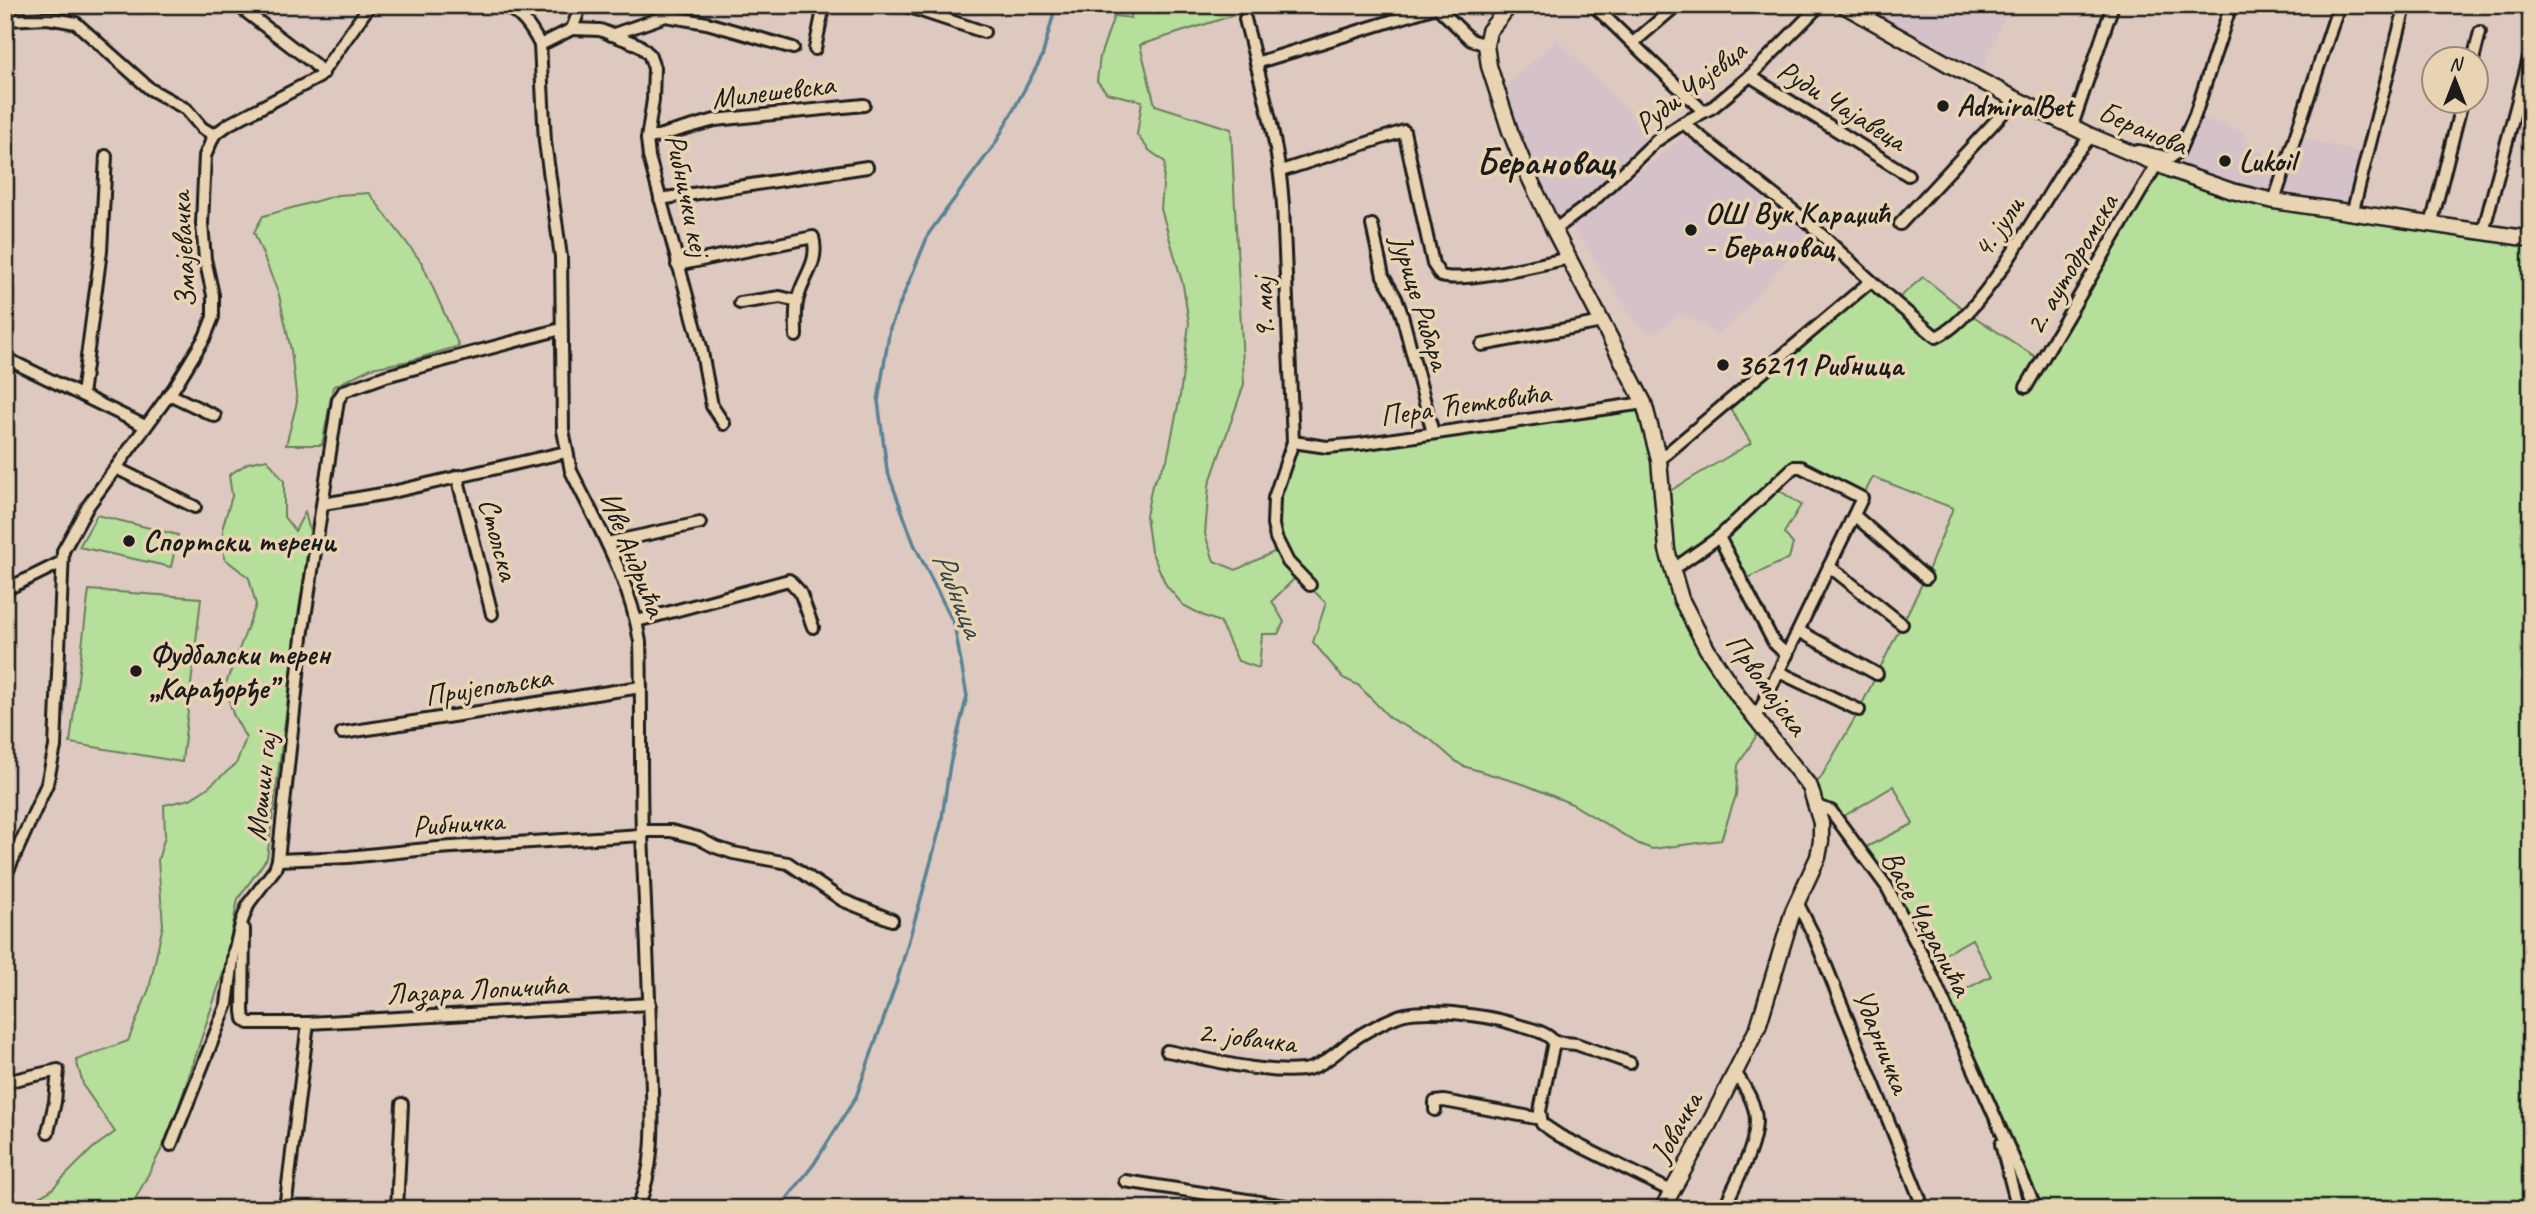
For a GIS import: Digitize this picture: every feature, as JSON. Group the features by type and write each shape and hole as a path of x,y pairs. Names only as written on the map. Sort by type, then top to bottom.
{"main road":[{"path":"1486,45 1489,31 1510,5"},
{"name":"Беранова","path":"1843,5 1948,64 2096,138 2232,191 2351,214 2531,239"},
{"name":"Првомајска","path":"1486,45 1489,66 1510,131 1554,230 1644,403 1659,460 1664,529 1681,599 1707,649 1754,717 1805,779 1817,806 1821,831 1820,849 1813,871 1797,902 1758,1027 1735,1072"},
{"name":"Јовачка","path":"1662,1209 1735,1072"}],"street":[{"path":"237,5 323,73"},
{"path":"5,20 48,18 76,23 142,82 186,108 202,128 214,135 229,124 304,86 323,73 370,5"},
{"path":"502,5 516,11 533,31 540,45 572,29 581,5"},
{"path":"815,49 824,5"},
{"path":"903,5 984,32"},
{"path":"1593,5 1703,111"},
{"path":"1634,43 1677,5"},
{"name":"Руди Чајевца","path":"1554,230 1592,202 1656,141 1685,121 1713,107 1750,76 1820,5"},
{"path":"2073,126 2113,5"},
{"path":"2096,138 2170,158 2179,151 2195,114 2231,5"},
{"path":"2274,201 2339,5"},
{"path":"1256,62 1435,6 1471,40 1486,45"},
{"path":"2351,214 2404,10"},
{"path":"611,34 667,16 707,23 793,48"},
{"name":"9. мај","path":"1245,19 1281,171 1293,442 1274,498 1273,525 1276,538 1288,562 1310,585"},
{"name":"Рибнички кеј","path":"572,29 600,30 639,45 649,54 654,68 653,100 647,139 677,265 701,346 712,406 724,424"},
{"path":"2476,46 2480,32"},
{"name":"Иве Андрића","path":"540,45 545,142 561,257 566,452 571,471 607,543 637,621 640,642 642,833 650,1004 651,1166 637,1209"},
{"path":"2483,232 2529,58"},
{"name":"Руди Чајавеца","path":"1750,76 1908,176"},
{"path":"1659,460 1871,281 1810,224 1685,121 1689,97"},
{"path":"1900,224 2016,99"},
{"name":"Милешевска","path":"647,139 715,120 864,105"},
{"path":"2431,225 2458,116"},
{"path":"1281,171 1404,131 1433,264 1438,274 1445,278 1460,277 1569,258"},
{"name":"Змајевачка","path":"5,877 47,784 55,747 62,551 88,506 169,394 205,337 213,317 213,295 205,259 202,224 205,156 214,135"},
{"name":"4. јули","path":"1871,281 1937,337 1955,327 2023,238 2066,168 2096,138"},
{"path":"82,395 101,251 106,156"},
{"name":"2. аутодромска","path":"2026,387 2157,164"},
{"path":"660,199 867,167"},
{"name":"Јурице Рибара","path":"1372,225 1383,276 1402,315 1433,433"},
{"path":"677,265 813,237 815,260 797,302 796,336"},
{"path":"740,303 780,297 797,302"},
{"path":"1482,345 1602,321"},
{"name":"Мошин гај","path":"172,1145 227,1004 234,952 242,921 249,903 275,869 278,860 302,636 338,400 344,391 386,376 561,329"},
{"path":"5,358 145,426"},
{"path":"169,394 215,416"},
{"name":"Пера Ћетковића","path":"1293,442 1327,447 1644,403"},
{"name":"Столска","path":"323,503 388,493 566,452"},
{"path":"1672,570 1719,537 1794,467 1801,467 1862,498 1779,672 1754,717"},
{"path":"116,468 195,507"},
{"name":"Столска","path":"457,476 492,614"},
{"path":"1854,515 1926,578"},
{"path":"607,543 701,523"},
{"path":"1719,537 1774,643 1787,655"},
{"path":"5,590 62,562"},
{"path":"1829,566 1902,624"},
{"path":"637,621 789,580 800,592 813,627"},
{"name":"Првомајска","path":"1799,631 1877,674"},
{"name":"Првомајска","path":"1779,672 1859,710"},
{"name":"Пријепољска","path":"342,733 641,687"},
{"name":"Васе Чарапића","path":"1817,806 1831,811 1887,887 1927,964 1993,1115"},
{"name":"Рибничка","path":"278,860 348,857 671,831 698,838 715,848 733,853 788,863 842,900 892,920"},
{"name":"Ударничка","path":"1797,902 1814,936 1920,1199"},
{"name":"Лазара Лопичића","path":"242,921 244,1019 249,1023 308,1023 650,1004"},
{"name":"2. јовачка","path":"1167,1051 1228,1063 1303,1070 1321,1063 1356,1038 1409,1014 1479,1016 1503,1021 1546,1035 1553,1042 1576,1044 1630,1063"},
{"path":"285,1209 308,1023"},
{"path":"1553,1042 1542,1124 1560,1136 1671,1191"},
{"path":"5,1082 58,1070 55,1102 48,1132"},
{"path":"1724,1209 1751,1145 1756,1120 1749,1093 1735,1072"},
{"path":"1435,1110 1435,1102 1444,1101 1541,1119"},
{"path":"397,1209 402,1104"},
{"path":"1993,1115 2018,1209"},
{"path":"1993,1115 2036,1209"},
{"path":"1125,1181 1305,1209"}],"shaded area":[{"path":"1843,5 2009,5 1978,80"},
{"path":"1557,39 1656,141 1554,230 1497,94"},
{"path":"2195,115 2243,132 2245,140 2256,146 2264,155 2267,170 2274,182 2280,185 2297,136 2366,155 2352,214 2174,171"},
{"name":"ОШ Вук Караџић - Берановац","path":"1689,132 1811,233 1735,319 1718,334 1682,313 1654,334 1636,323 1573,226"}],"green space":[{"path":"1131,5 1266,5 1140,45 1155,105 1231,129 1244,384 1209,485 1205,534 1214,561 1236,570 1280,549 1273,511 1293,442 1312,446 1644,403 1663,495 1751,443 1727,403 1871,281 1894,302 1923,277 1967,312 2042,361 2157,164 2232,191 2531,239 2531,1209 2018,1209 1994,1115 1943,1001 1991,976 1972,939 1927,964 1860,850 1913,824 1894,786 1844,816 1836,817 1810,787 1820,779 1855,718 1925,578 1953,508 1873,477 1862,498 1801,467 1773,486 1801,505 1784,533 1793,544 1789,558 1742,581 1718,537 1672,570 1681,599 1762,727 1738,765 1736,795 1721,840 1652,849 1572,804 1526,785 1463,766 1430,739 1391,719 1358,685 1343,678 1313,642 1326,603 1298,575 1272,601 1284,622 1278,634 1262,634 1259,668 1238,661 1220,622 1183,605 1166,585 1151,551 1146,516 1152,485 1167,460 1180,396 1189,323 1183,285 1161,209 1165,162 1149,150 1137,135 1142,101 1107,93 1097,81 1100,56 1114,16 1131,18"},
{"path":"369,193 422,263 459,346 409,361 371,368 333,387 322,445 286,445 297,402 291,350 279,295 254,232 263,216 338,195"},
{"path":"267,459 284,481 284,517 295,531 305,512 310,532 267,858 238,899 224,970 170,1133 130,1209 17,1209 50,1191 93,1148 115,1132 84,1087 76,1060 128,1041 149,989 163,925 158,860 165,836 164,805 190,799 206,789 236,764 246,738 233,714 225,686 256,605 249,578 224,558 223,526 232,496 229,475 248,463"},
{"name":"Спортски терени","path":"97,515 178,535 171,567 79,547"},
{"name":"Фудбалски терен „Карађорђе”","path":"89,590 201,598 182,762 70,743"}],"waterway":[{"name":"Рибница","path":"779,1209 814,1164 856,1097 897,981 920,902 941,824 950,764 967,696 954,624 914,544 887,470 878,401 890,328 929,233 995,144 1042,57 1056,5"}],"place":[{"name":"AdmiralBet","path":"1943,106"},
{"name":"Lukoil","path":"2225,161"},
{"name":"ОШ Вук Караџић - Берановац","path":"1691,230"},
{"name":"36211 Рибница","path":"1723,365"},
{"name":"Спортски терени","path":"129,541"},
{"name":"Фудбалски терен „Карађорђе”","path":"136,671"}],"district":[{"name":"Берановац","path":"1546,161"}]}
